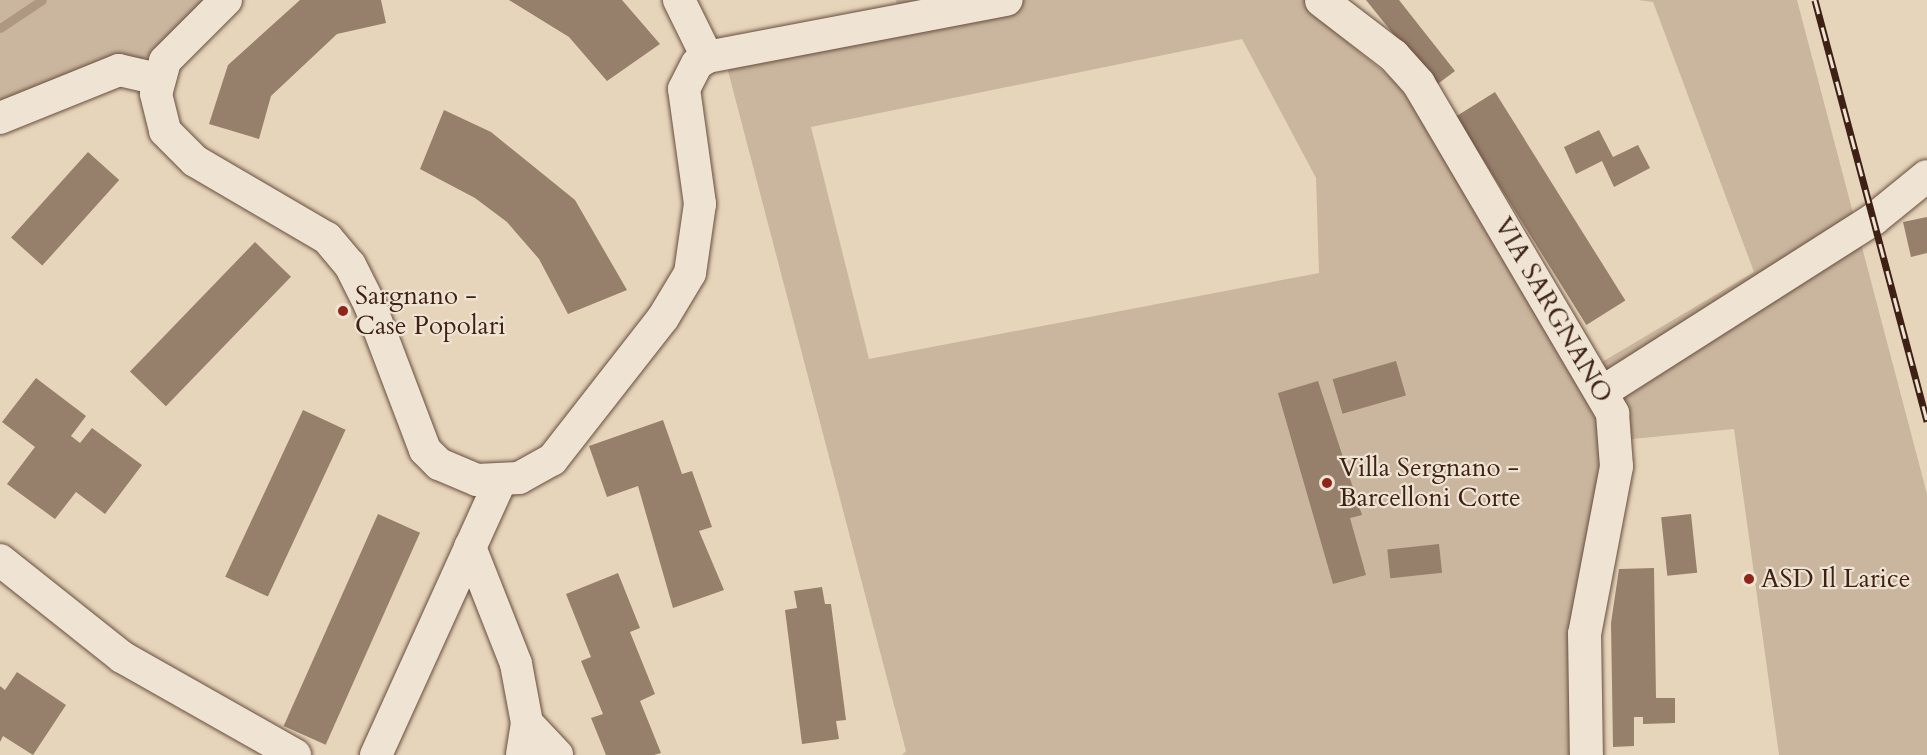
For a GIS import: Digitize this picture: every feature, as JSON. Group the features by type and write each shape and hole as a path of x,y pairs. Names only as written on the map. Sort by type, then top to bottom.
{"street":[{"path":"226,0 177,45 157,79 158,111 179,149 292,214 327,238 350,265 425,450 459,474 501,479 536,472 552,460 663,318 690,273 700,204 684,89 688,75 707,57 1007,0"},
{"path":"680,0 707,57"},
{"name":"VIA SARGNANO","path":"1321,0 1393,55 1418,83 1604,391 1612,413 1616,466 1584,633 1586,755"},
{"path":"0,118 119,70 157,79"},
{"path":"1604,391 1874,219 1927,176"},
{"path":"376,755 501,479"},
{"path":"470,547 516,664 527,723 522,755"},
{"path":"0,560 122,657 295,755"},
{"path":"527,723 557,755"}],"shaded area":[{"path":"0,0 214,0 143,60 0,120"},
{"path":"896,0 1314,0 1307,9 1397,83 1501,240 1597,365 1754,272 1653,2 1638,0 1797,0 1927,494 1927,755 1779,755 1734,429 1622,440 1592,627 1597,755 902,755 906,751 727,67 901,27","holes":["1242,39 1316,178 1319,273 869,359 811,127"]}],"building":[{"path":"300,0 381,0 386,23 337,34 271,96 259,139 209,124 228,65"},
{"path":"509,0 622,0 660,44 607,81 569,37"},
{"path":"1366,0 1399,0 1455,71 1435,86"},
{"path":"1495,92 1625,301 1586,325 1456,116"},
{"path":"444,110 491,132 575,200 627,290 568,314 539,259 507,222 475,198 420,169"},
{"path":"1599,130 1613,157 1638,145 1650,168 1614,187 1602,161 1576,174 1564,147"},
{"path":"88,152 119,180 42,266 11,237"},
{"path":"1927,217 1927,253 1911,257 1903,222"},
{"path":"255,242 291,277 166,406 130,371"},
{"path":"1396,361 1406,396 1342,414 1333,379"},
{"path":"36,378 86,416 71,436 80,443 92,428 142,465 105,514 76,492 55,519 7,484 35,447 2,422"},
{"path":"1318,381 1362,515 1350,518 1366,575 1333,584 1278,393"},
{"path":"303,410 346,430 268,597 225,577"},
{"path":"663,420 682,474 692,471 712,527 699,531 724,590 673,608 638,486 607,497 589,446"},
{"path":"378,514 420,533 326,745 284,726"},
{"path":"1691,514 1697,573 1667,576 1661,517"},
{"path":"1439,544 1442,573 1390,578 1387,549"},
{"path":"1654,568 1656,698 1675,698 1675,723 1643,724 1643,717 1634,717 1634,746 1613,747 1611,623 1619,569"},
{"path":"618,573 640,628 630,632 655,694 640,701 661,753 654,755 606,755 591,718 603,714 581,661 591,657 566,594"},
{"path":"822,587 825,604 831,604 846,720 836,721 839,739 802,744 785,610 797,608 794,591"},
{"path":"17,672 66,705 33,755 3,736 0,742 0,686 5,690"}],"waterway":[{"path":"0,28 42,0"}],"railway":[{"path":"1815,0 1927,421"}],"place":[{"name":"Sargnano - Case Popolari","path":"343,311"},
{"name":"Villa Sergnano - Barcelloni Corte","path":"1327,483"},
{"name":"ASD Il Larice","path":"1749,579"}]}
